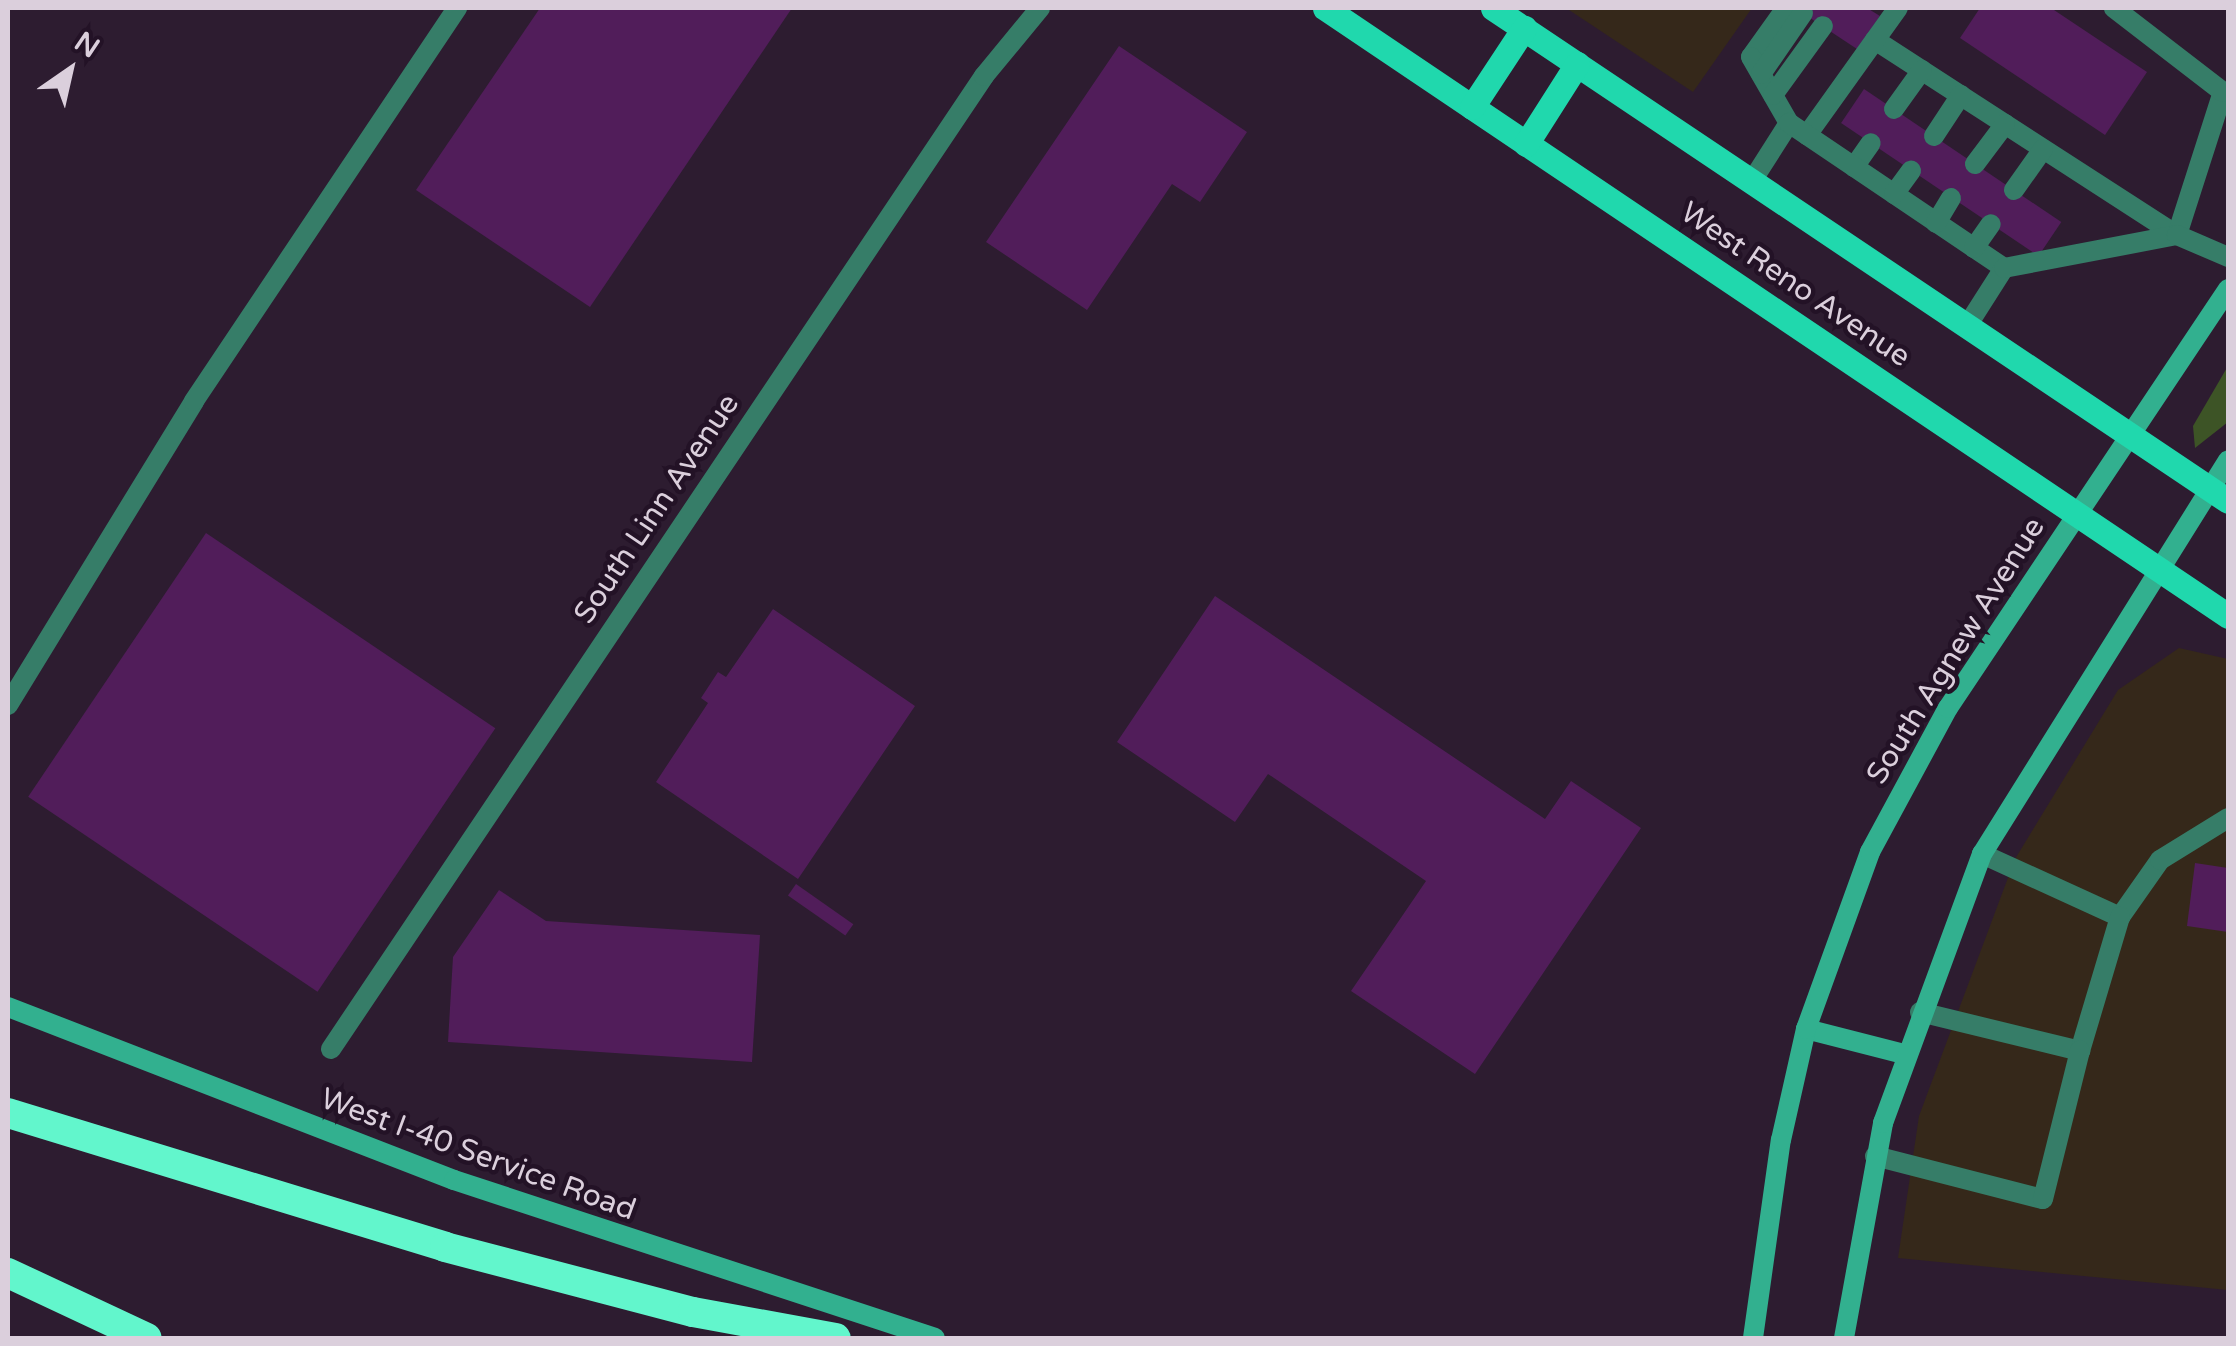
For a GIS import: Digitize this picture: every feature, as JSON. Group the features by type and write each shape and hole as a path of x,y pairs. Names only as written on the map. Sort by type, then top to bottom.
{"highway":[{"path":"8,1113 445,1247 693,1312 836,1338"},
{"path":"8,1273 147,1338"}],"main road":[{"name":"West Reno Avenue","path":"1325,8 2228,616"},
{"name":"West Reno Avenue","path":"1493,8 2219,494"},
{"path":"1472,106 1524,28"},
{"path":"1526,144 1577,64"},
{"name":"South Agnew Avenue","path":"1753,1338 1781,1140 1806,1029 1838,927 1910,771 2128,434 2228,289"},
{"path":"1844,1338 1875,1156 1904,1054 1982,854 2158,570 2219,494 2228,460"},
{"name":"West I-40 Service Road","path":"8,1007 454,1180 935,1338"},
{"path":"1806,1029 1904,1054"}],"street":[{"path":"8,705 194,401 458,8"},
{"name":"South Linn Avenue","path":"331,1049 984,76 1040,8"},
{"path":"1752,181 1875,40 1898,8"},
{"path":"2114,8 2223,92 2177,235"},
{"path":"1794,10 1752,56 1773,95 1798,129 2004,268 2177,235"},
{"path":"1773,95 1823,26"},
{"path":"1875,40 2177,235 2228,257"},
{"path":"1894,109 1922,70"},
{"path":"1934,136 1961,96"},
{"path":"1975,164 2005,124"},
{"path":"1854,167 1871,143"},
{"path":"2014,190 2043,149"},
{"path":"1894,194 1911,170"},
{"path":"1936,222 1951,198"},
{"path":"1974,248 1991,224"},
{"path":"1967,326 2004,268"},
{"path":"1875,1156 2043,1198 2080,1051 2120,917 2160,860 2228,818"},
{"path":"1982,854 2120,917"},
{"path":"1920,1012 2080,1051"}],"shaded area":[{"path":"1566,8 1752,8 1693,92"},
{"path":"2179,648 2228,659 2228,1290 1898,1258 1919,1116 2015,859 2118,690"}],"green space":[{"path":"2228,366 2228,422 2195,448 2193,426"}],"building":[{"path":"540,8 792,8 590,307 416,190"},
{"path":"1795,8 1867,8 1880,16 1857,49"},
{"path":"1980,8 2051,8 2147,72 2105,135 1960,38"},
{"path":"1119,46 1247,132 1200,202 1172,184 1087,310 986,242"},
{"path":"1864,89 2061,222 2038,256 1841,123"},
{"path":"206,533 495,728 318,992 28,797"},
{"path":"1215,596 1545,819 1571,781 1641,828 1475,1074 1351,991 1426,881 1268,774 1235,822 1117,742"},
{"path":"773,609 915,706 798,879 656,782 708,703 701,698 718,672 726,677"},
{"path":"2195,863 2228,868 2228,932 2187,926"},
{"path":"796,884 853,924 845,936 788,895"},
{"path":"499,890 546,921 760,935 752,1062 448,1042 453,957"}]}
